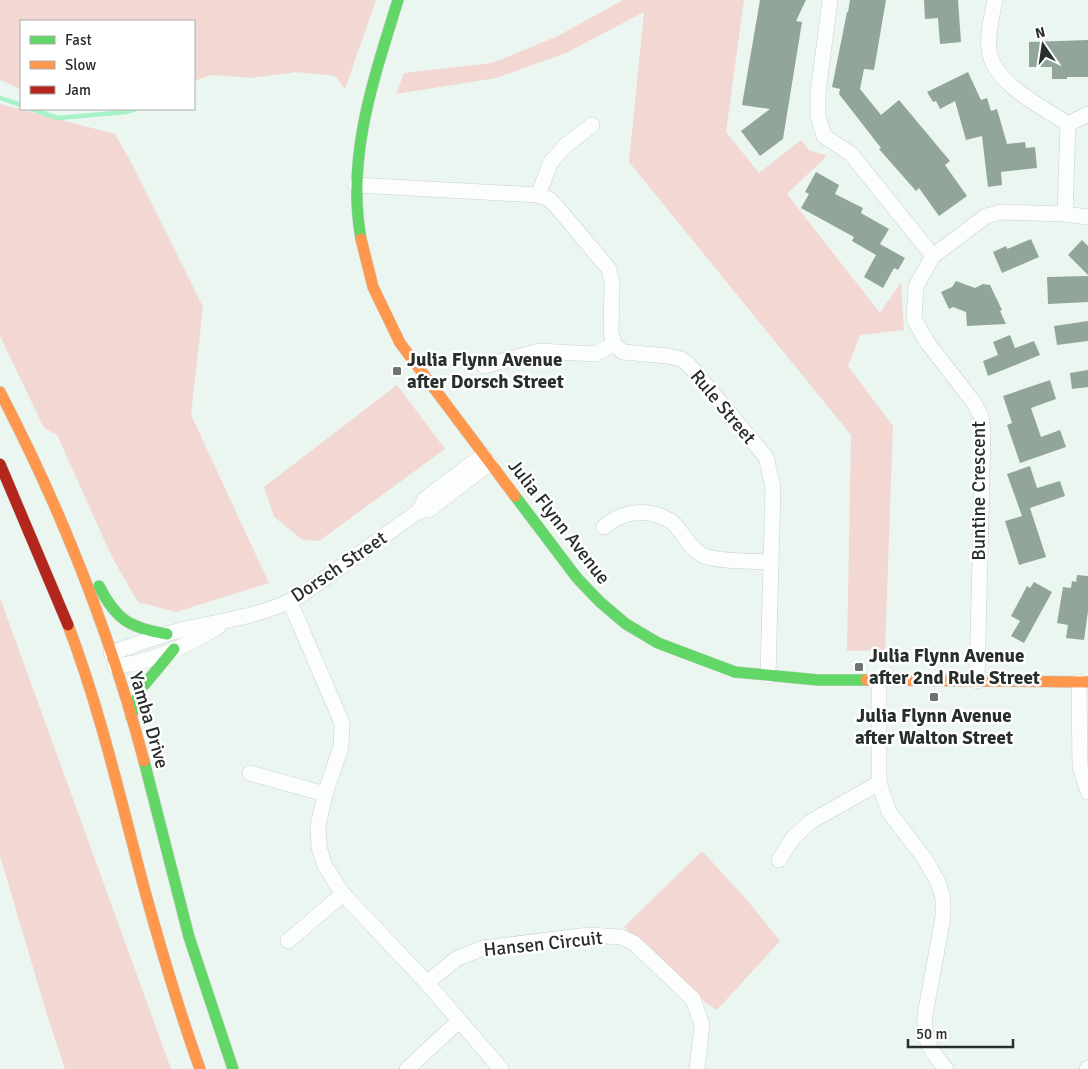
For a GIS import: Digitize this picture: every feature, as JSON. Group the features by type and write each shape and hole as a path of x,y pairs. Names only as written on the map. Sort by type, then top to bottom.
{"main road":[{"name":"Julia Flynn Avenue","path":"398,0 366,110 360,140 356,186 358,224 367,267 380,303 400,343 577,578 598,601 626,624 658,643 735,672 818,680 1083,682"},
{"name":"Yamba Drive","path":"0,392 29,447 75,552 131,718 179,902 208,997 233,1069"},
{"path":"0,464 90,669 112,768 152,923 178,1007 200,1069"},
{"path":"75,552 94,575 108,605 118,617 146,631 167,634"},
{"path":"131,718 140,690 174,649"},
{"path":"90,669 110,659"}],"street":[{"path":"830,0 818,93 818,116 824,136 851,154 933,256"},
{"path":"995,0 990,28 989,50 995,68 1006,82 1068,124"},
{"path":"1068,124 1088,114"},
{"path":"1065,214 1068,124"},
{"path":"538,195 551,162 565,146 592,125"},
{"path":"356,186 538,195 549,199 556,206 609,270 612,282 611,332 614,344 594,354 540,351 484,366"},
{"name":"Buntine Crescent","path":"977,681 983,432 981,416 974,403 926,342 914,319 916,286 933,256 986,216 1001,212 1065,214 1088,217"},
{"name":"Rule Street","path":"614,344 623,352 681,359 689,365 766,458 773,487 768,676"},
{"name":"Dorsch Street","path":"110,659 167,634 225,622 295,599 419,511 425,499 487,459"},
{"path":"604,527 610,521 632,512 654,513 673,522 689,544 702,555 712,558 771,562"},
{"path":"295,599 342,723 341,747 325,794 318,826 318,846 325,866 343,894 427,983 501,1069"},
{"name":"Dorsch Street","path":"110,659 129,664 192,642 225,622"},
{"path":"879,681 878,783 889,812 925,859 938,882 943,898 943,916 924,1030 927,1045 946,1069"},
{"path":"1083,682 1080,767 1088,792"},
{"path":"250,773 325,794"},
{"path":"779,860 793,838 810,822 878,783"},
{"path":"288,941 343,894"},
{"name":"Hansen Circuit","path":"427,983 456,959 483,948 589,935 621,937 634,943 693,999 702,1025 697,1069"},
{"path":"407,1069 460,1020"}],"shaded area":[{"path":"0,0 376,0 345,89 335,76 296,72 253,78 211,75 195,81 195,20 20,20 20,89 0,80"},
{"path":"623,0 744,0 726,132 759,173 801,140 809,150 827,156 787,194 880,313 901,282 904,330 860,335 848,366 893,426 885,650 847,651 851,435 629,162 644,12 566,53 496,78 396,94 404,73 492,63 558,36"},
{"path":"0,104 115,134 133,166 203,307 191,415 269,583 176,612 138,602 112,557 57,435 44,428 0,336"},
{"path":"397,385 445,449 319,541 303,540 274,517 264,487"},
{"path":"0,598 171,1069 65,1069 0,856"},
{"path":"702,851 747,900 780,941 717,1010 705,1002 624,927"}],"building":[{"path":"760,0 806,0 796,21 802,22 783,139 760,156 741,131 770,109 742,105"},
{"path":"850,0 886,0 874,70 864,69 860,89 881,115 899,100 950,161 945,165 967,196 939,216 919,188 916,191 879,149 881,148 839,94 840,89 832,87"},
{"path":"924,0 958,0 961,42 940,44 938,18 925,19"},
{"path":"1088,40 1088,77 1052,79 1052,67 1029,67 1029,42"},
{"path":"968,72 981,100 987,98 991,111 997,109 1007,144 1025,142 1026,148 1035,147 1037,168 1001,172 1002,185 988,187 982,136 966,140 955,101 940,109 936,101 933,102 927,92"},
{"path":"816,172 839,185 835,194 863,208 861,213 889,229 880,244 905,258 898,270 894,268 883,288 864,277 876,255 852,241 854,237 801,208 809,194 805,192"},
{"path":"1031,239 1039,257 1002,273 993,252 1006,246 1007,249"},
{"path":"1082,240 1088,246 1088,275 1068,255"},
{"path":"1088,276 1088,302 1048,304 1047,277"},
{"path":"956,281 975,288 983,284 990,285 1002,310 1000,311 1006,324 967,326 966,312 953,307 949,309 941,292 952,287"},
{"path":"1088,321 1088,341 1057,345 1054,326"},
{"path":"1010,335 1015,348 1034,341 1040,355 988,376 983,361 998,355 993,342"},
{"path":"1088,370 1088,387 1072,389 1070,373"},
{"path":"1050,380 1056,399 1031,408 1041,437 1060,430 1066,447 1020,463 1007,425 1012,423 1003,396"},
{"path":"1030,466 1037,488 1060,481 1065,496 1030,508 1046,557 1019,565 1005,521 1022,516 1007,474"},
{"path":"1077,575 1088,576 1088,611 1084,640 1066,638 1068,625 1057,623 1063,587 1071,588 1072,581 1076,582"},
{"path":"1034,582 1052,592 1024,643 1011,636 1020,621 1011,616 1027,586 1030,588"}],"waterway":[{"path":"0,98 20,105"},
{"path":"34,110 58,118 133,110"}],"traffic: fast":[{"path":"361,239 357,208 360,147 372,88 398,0"},
{"path":"515,496 577,578 600,602 626,624 658,643 735,672 818,680 866,680"},
{"path":"99,586 105,598 118,615 125,620 143,629 167,634"},
{"path":"131,717 140,690 174,649"},
{"path":"144,761 189,937 233,1069"}],"traffic: slow":[{"path":"361,239 373,287 400,343 515,496"},
{"path":"0,392 43,481 82,572 116,666 144,761"},
{"path":"68,625 100,721 156,930 200,1069"},
{"path":"866,680 1088,682"}],"traffic: jam":[{"path":"0,464 68,625"}],"place":[{"name":"Julia Flynn Avenue after Dorsch Street","path":"397,371"},
{"name":"Julia Flynn Avenue after 2nd Rule Street","path":"859,667"},
{"name":"Julia Flynn Avenue after Walton Street","path":"934,697"}]}
